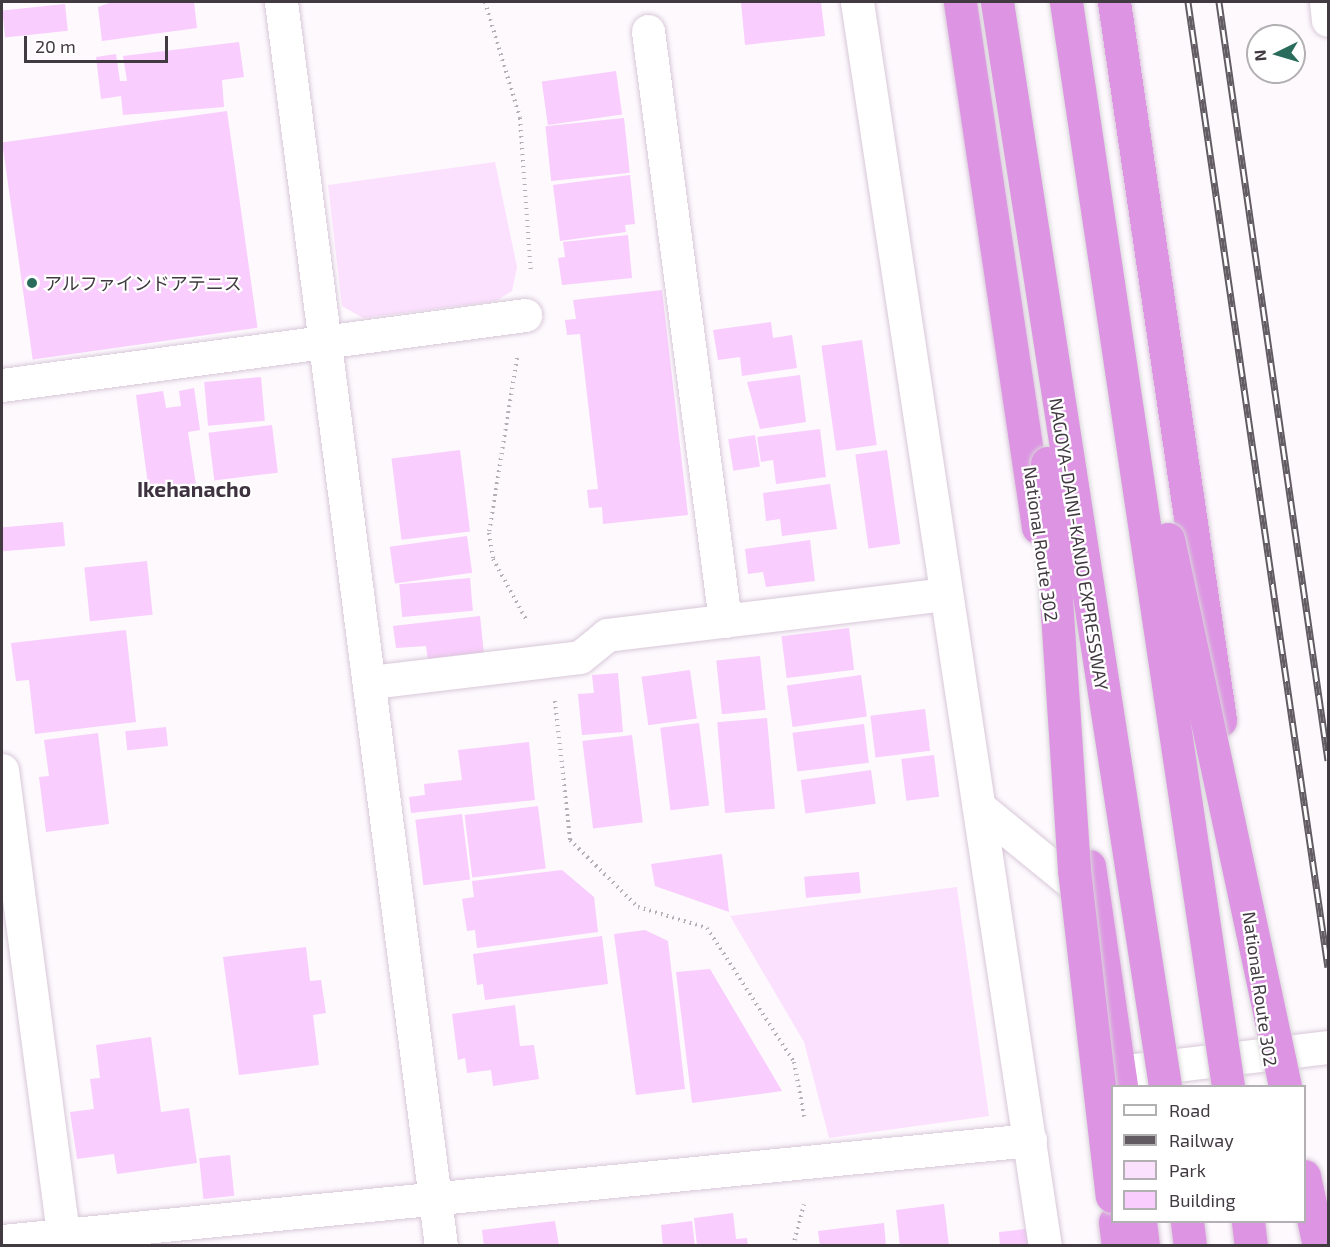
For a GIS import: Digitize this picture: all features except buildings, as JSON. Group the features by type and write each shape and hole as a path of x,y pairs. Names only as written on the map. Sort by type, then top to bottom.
{"highway":[{"name":"National Route 302","path":"960,2 1120,1079"},
{"name":"NAGOYA-DAINI-KANJO EXPRESSWAY","path":"997,2 1032,249 1165,1085"},
{"path":"1066,2 1104,238 1228,1085"},
{"name":"National Route 302","path":"1114,2 1275,1085"},
{"path":"1104,238 1286,1085"},
{"path":"1032,249 1074,870 1111,1179"},
{"path":"1306,1181 1319,1245"},
{"path":"1115,1223 1118,1245"},
{"path":"1140,1223 1143,1245"},
{"path":"1186,1223 1190,1245"},
{"path":"1248,1223 1251,1245"},
{"path":"1295,1223 1298,1245"}],"street":[{"path":"281,2 328,343 441,1245"},
{"path":"857,2 1045,1245"},
{"path":"1326,2 1329,20"},
{"path":"648,31 725,621"},
{"path":"2,385 525,315"},
{"path":"370,682 580,657 607,635 945,594"},
{"path":"2,770 63,1233"},
{"path":"979,807 1094,900"},
{"path":"1120,1079 1270,1054 1329,1047"},
{"path":"2,1241 63,1233 435,1202 1030,1140"}],"green space":[{"path":"495,162 517,267 512,291 496,301 363,318 342,306 328,185"},
{"path":"957,887 989,1116 829,1138 804,1042 730,916"}],"railway":[{"path":"1188,2 1328,967"},
{"path":"1219,2 1328,760"}],"place":[{"name":"アルファインドアテニス","path":"32,283"}],"district":[{"name":"Ikehanacho","path":"194,489"}]}
